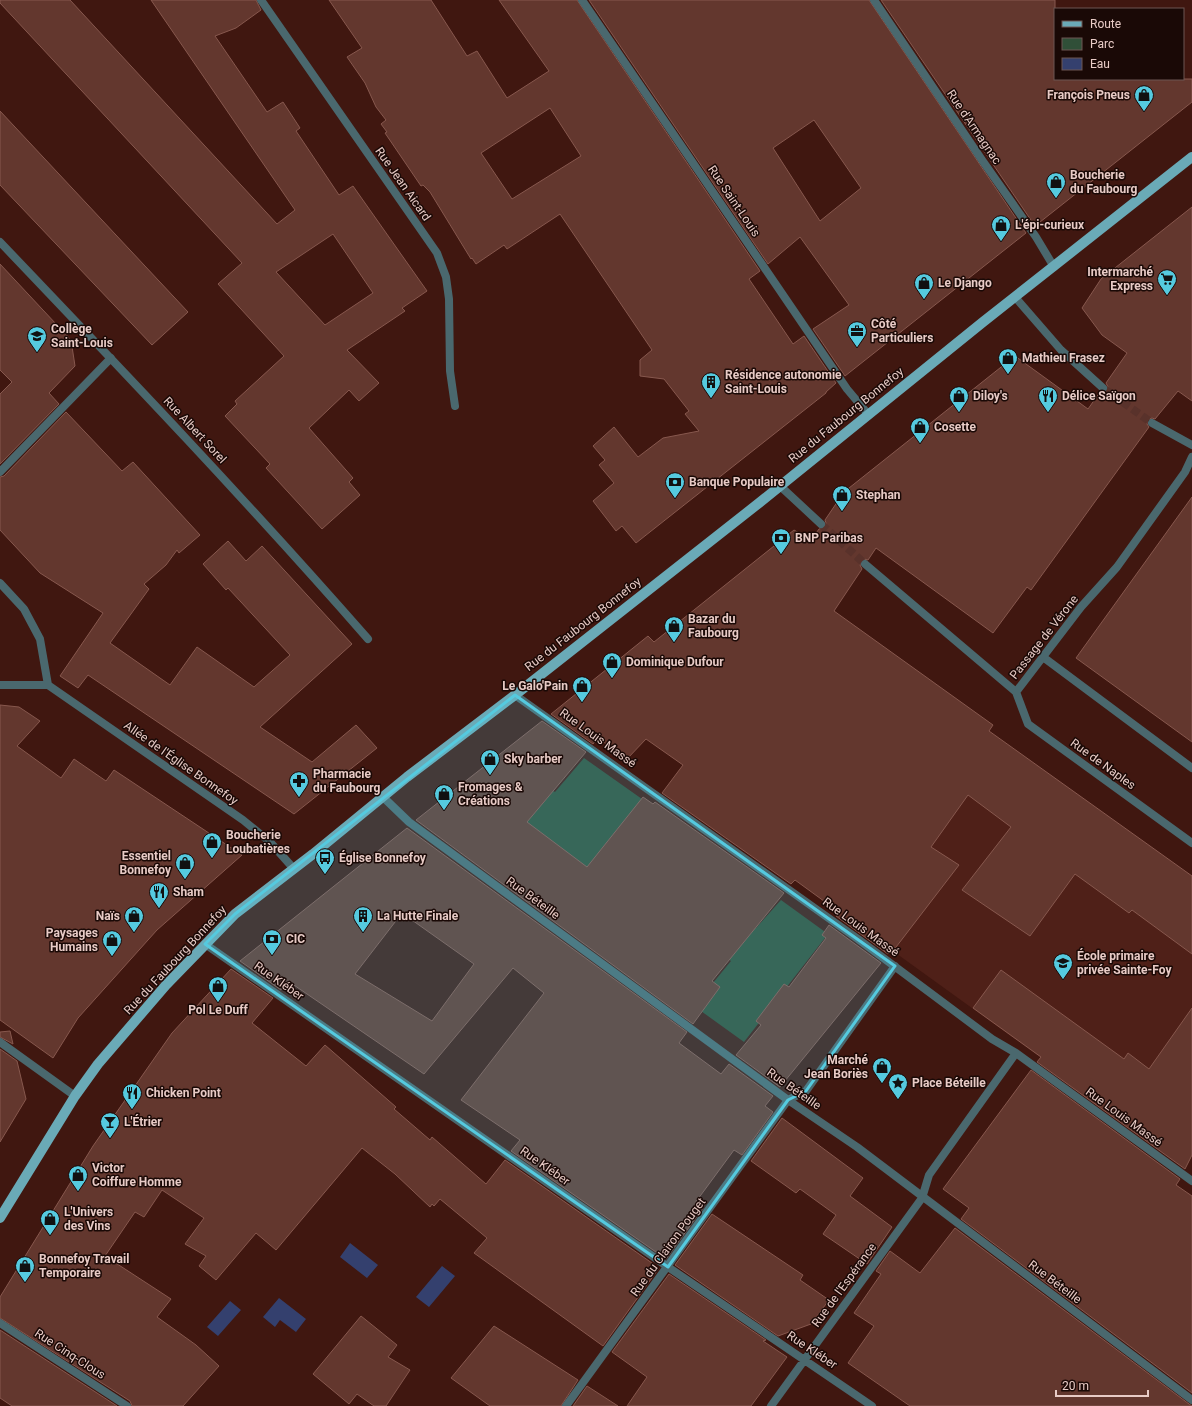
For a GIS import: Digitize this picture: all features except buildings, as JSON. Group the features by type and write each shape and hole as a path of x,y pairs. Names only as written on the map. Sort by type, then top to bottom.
{"main road":[{"name":"Rue du Faubourg Bonnefoy","path":"0,1218 75,1096 98,1064 133,1022 205,944 235,914 294,869 407,776 515,694 779,486 1015,297 1190,161"}],"street":[{"name":"Rue Jean Aicard","path":"261,0 437,253 446,277 449,299 450,371 455,406"},
{"name":"Rue Saint-Louis","path":"582,0 847,389 868,414"},
{"name":"Rue d'Armagnac","path":"874,0 1036,237 1054,267"},
{"name":"Rue Albert Sorel","path":"0,242 279,537 368,639"},
{"path":"1015,297 1061,350 1103,388"},
{"path":"0,472 111,358"},
{"path":"1152,423 1192,445"},
{"name":"Passage de Vérone","path":"865,564 1016,692 1081,607 1117,567 1185,472 1192,457"},
{"path":"779,486 822,524"},
{"path":"0,583 24,608 40,639 48,686 0,685"},
{"path":"1043,657 1192,768"},
{"name":"Allée de l'Église Bonnefoy","path":"48,686 243,820 270,842 294,869"},
{"name":"Rue de Naples","path":"1016,692 1028,724 1192,843"},
{"name":"Rue Louis Massé","path":"515,694 895,966 992,1039 1016,1053 1192,1181"},
{"name":"Rue Béteille","path":"383,797 409,822 788,1100 857,1147 922,1198 1192,1400"},
{"name":"Rue Kléber","path":"205,944 668,1267 872,1406"},
{"path":"788,1100 806,1091 895,966"},
{"path":"0,1042 75,1096"},
{"path":"922,1198 929,1175 1016,1053"},
{"name":"Rue du Clairon Pouget","path":"566,1406 788,1100"},
{"name":"Rue de l'Espérance","path":"771,1406 922,1198"},
{"name":"Rue Cinq-Clous","path":"0,1323 127,1406"}],"highlighted area":[{"path":"515,695 895,966 806,1091 788,1100 668,1267 205,944 235,914"}],"shaded area":[{"name":"École primaire privée Sainte-Foy","path":"971,749 1192,910 1192,1155 1188,1164 850,920"}],"green space":[{"path":"584,758 642,799 598,854 585,883 512,829 543,785 555,792"},
{"path":"781,900 828,934 744,1042 694,1006 731,961 699,938 725,905 756,928"}],"water":[{"path":"350,1243 378,1265 367,1278 340,1257"},
{"path":"442,1266 455,1276 429,1307 416,1297"},
{"path":"279,1298 306,1319 296,1332 280,1320 275,1327 263,1317"},
{"path":"230,1301 241,1310 218,1336 207,1327"}],"tunnel":[{"path":"1103,388 1152,423"},
{"path":"821,524 865,564"}],"place":[{"name":"François Pneus","path":"1144,112"},
{"name":"Boucherie du Faubourg","path":"1056,199"},
{"name":"L'épi-curieux","path":"1001,242"},
{"name":"Intermarché Express","path":"1167,296"},
{"name":"Le Django","path":"924,300"},
{"name":"Côté Particuliers","path":"857,348"},
{"name":"Collège Saint-Louis","path":"37,353"},
{"name":"Mathieu Frasez","path":"1008,375"},
{"name":"Résidence autonomie Saint-Louis","path":"711,399"},
{"name":"Diloy's","path":"959,413"},
{"name":"Délice Saïgon","path":"1048,413"},
{"name":"Cosette","path":"920,444"},
{"name":"Banque Populaire","path":"675,499"},
{"name":"Stephan","path":"842,512"},
{"name":"BNP Paribas","path":"781,555"},
{"name":"Bazar du Faubourg","path":"674,643"},
{"name":"Dominique Dufour","path":"612,679"},
{"name":"Le Galo'Pain","path":"582,703"},
{"name":"Sky barber","path":"490,776"},
{"name":"Pharmacie du Faubourg","path":"299,798"},
{"name":"Fromages & Créations","path":"444,811"},
{"name":"Boucherie Loubatières","path":"212,859"},
{"name":"Église Bonnefoy","path":"325,875"},
{"name":"Essentiel Bonnefoy","path":"185,880"},
{"name":"Sham","path":"159,909"},
{"name":"Naïs","path":"134,933"},
{"name":"La Hutte Finale","path":"363,933"},
{"name":"CIC","path":"272,956"},
{"name":"Paysages Humains","path":"112,957"},
{"name":"École primaire privée Sainte-Foy","path":"1063,980"},
{"name":"Pol Le Duff","path":"218,1003"},
{"name":"Marché Jean Boriès","path":"882,1084"},
{"name":"Place Béteille","path":"898,1100"},
{"name":"Chicken Point","path":"132,1110"},
{"name":"L'Étrier","path":"110,1139"},
{"name":"Victor Coiffure Homme","path":"78,1192"},
{"name":"L'Univers des Vins","path":"50,1236"},
{"name":"Bonnefoy Travail Temporaire","path":"25,1283"}]}
